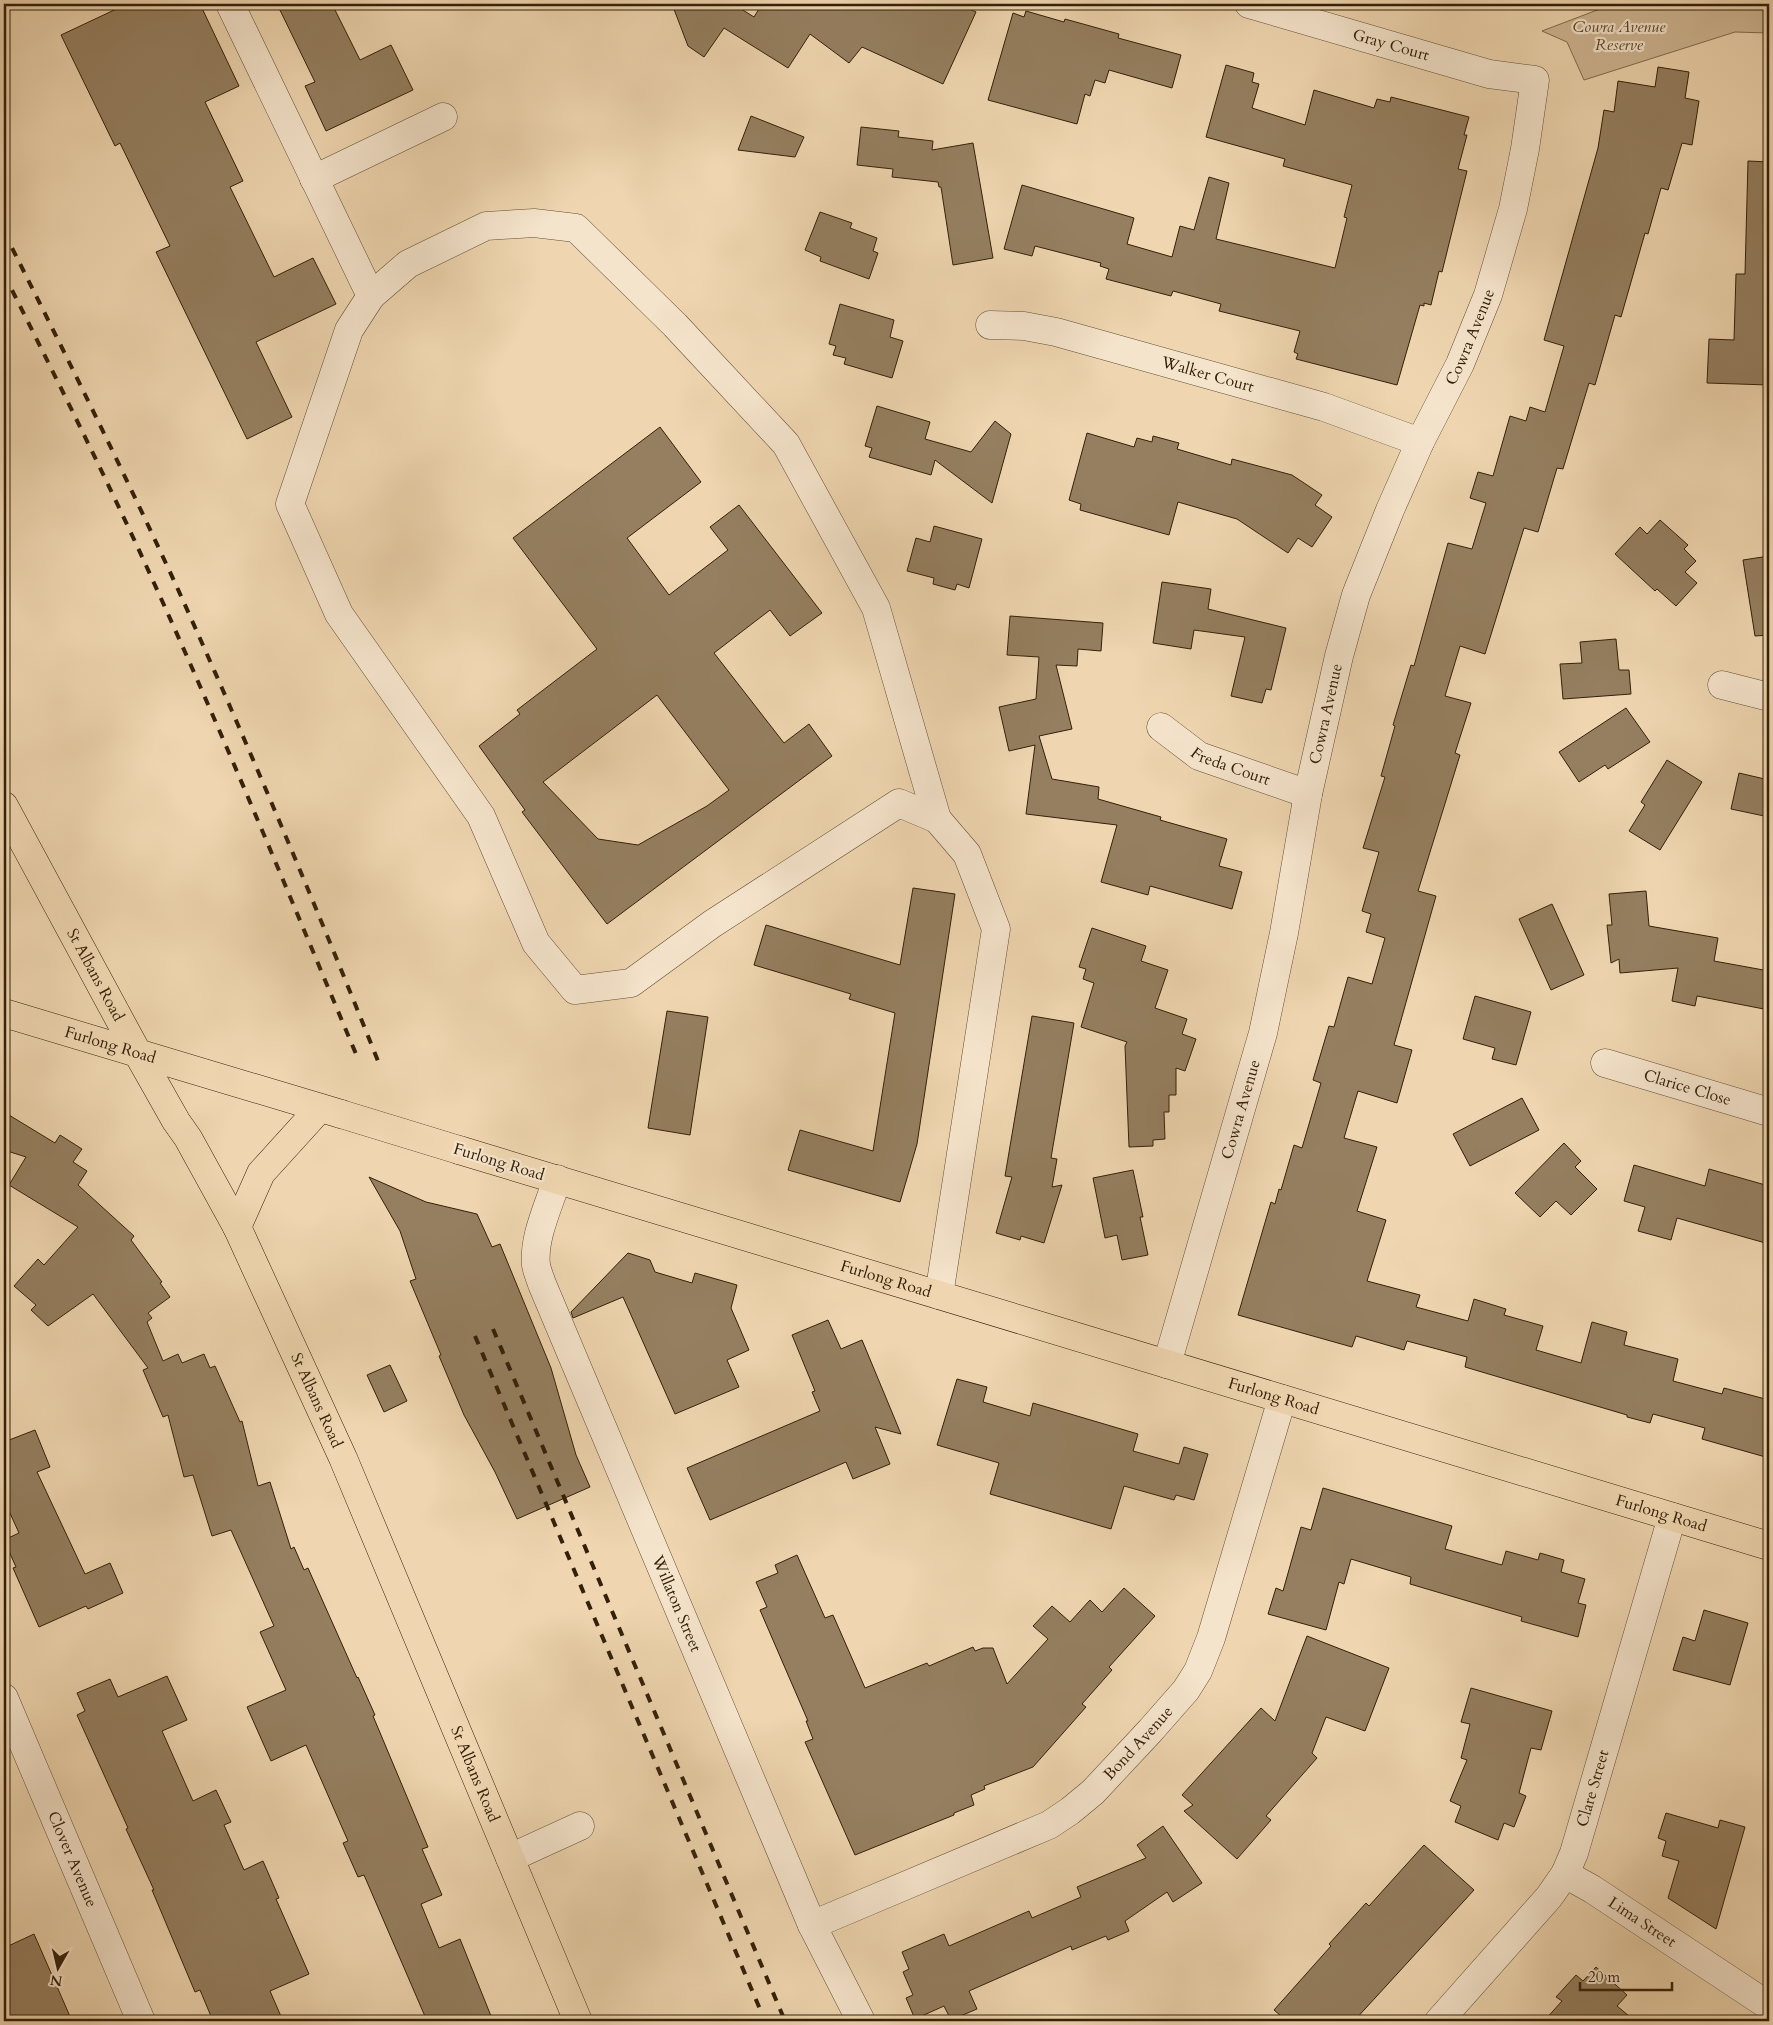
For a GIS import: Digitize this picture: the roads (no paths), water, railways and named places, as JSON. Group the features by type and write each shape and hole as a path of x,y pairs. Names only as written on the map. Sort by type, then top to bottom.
{"main road":[{"name":"St Albans Road","path":"4,806 137,1052 188,1138 236,1228 344,1458 578,2021"},
{"name":"Furlong Road","path":"4,1013 1769,1546"},
{"path":"236,1228 261,1173 330,1111"}],"street":[{"path":"230,4 371,296"},
{"name":"Gray Court","path":"1250,4 1489,74 1535,80"},
{"name":"Cowra Avenue","path":"1167,1364 1263,1033 1284,934 1308,794 1339,656 1356,594 1420,442 1460,364 1488,295 1513,210 1535,80"},
{"path":"314,179 443,117"},
{"path":"937,819 899,803 712,924 631,982 575,990 536,943 481,816 339,614 290,504 349,330 371,296 408,264 486,226 534,223 576,228 675,325 786,444 876,608 937,819 967,854 996,929 939,1295"},
{"name":"Walker Court","path":"990,325 1024,326 1056,332 1324,407 1420,442"},
{"path":"1722,685 1769,697"},
{"name":"Freda Court","path":"1161,727 1199,756 1308,794"},
{"name":"Clarice Close","path":"1605,1063 1769,1112"},
{"name":"Willaton Street","path":"557,1179 542,1227 536,1254 536,1266 542,1284 812,1925 861,2021"},
{"name":"Bond Avenue","path":"812,1925 1049,1825 1093,1792 1150,1731 1186,1690 1198,1671 1211,1638 1282,1399"},
{"name":"Clare Street","path":"1439,2021 1549,1897 1565,1874 1574,1853 1672,1517"},
{"name":"Clover Avenue","path":"4,1698 141,2021"},
{"path":"510,1858 580,1826"},
{"name":"Lima Street","path":"1565,1874 1592,1889 1769,2006"}],"railway":[{"path":"4,232 176,585 280,822 378,1061"},
{"path":"4,274 99,466 154,583 232,759 356,1054"},
{"path":"493,1329 785,2021"},
{"path":"475,1336 765,2021"}],"park label":[{"name":"Cowra Avenue Reserve","path":"1619,36"}]}
